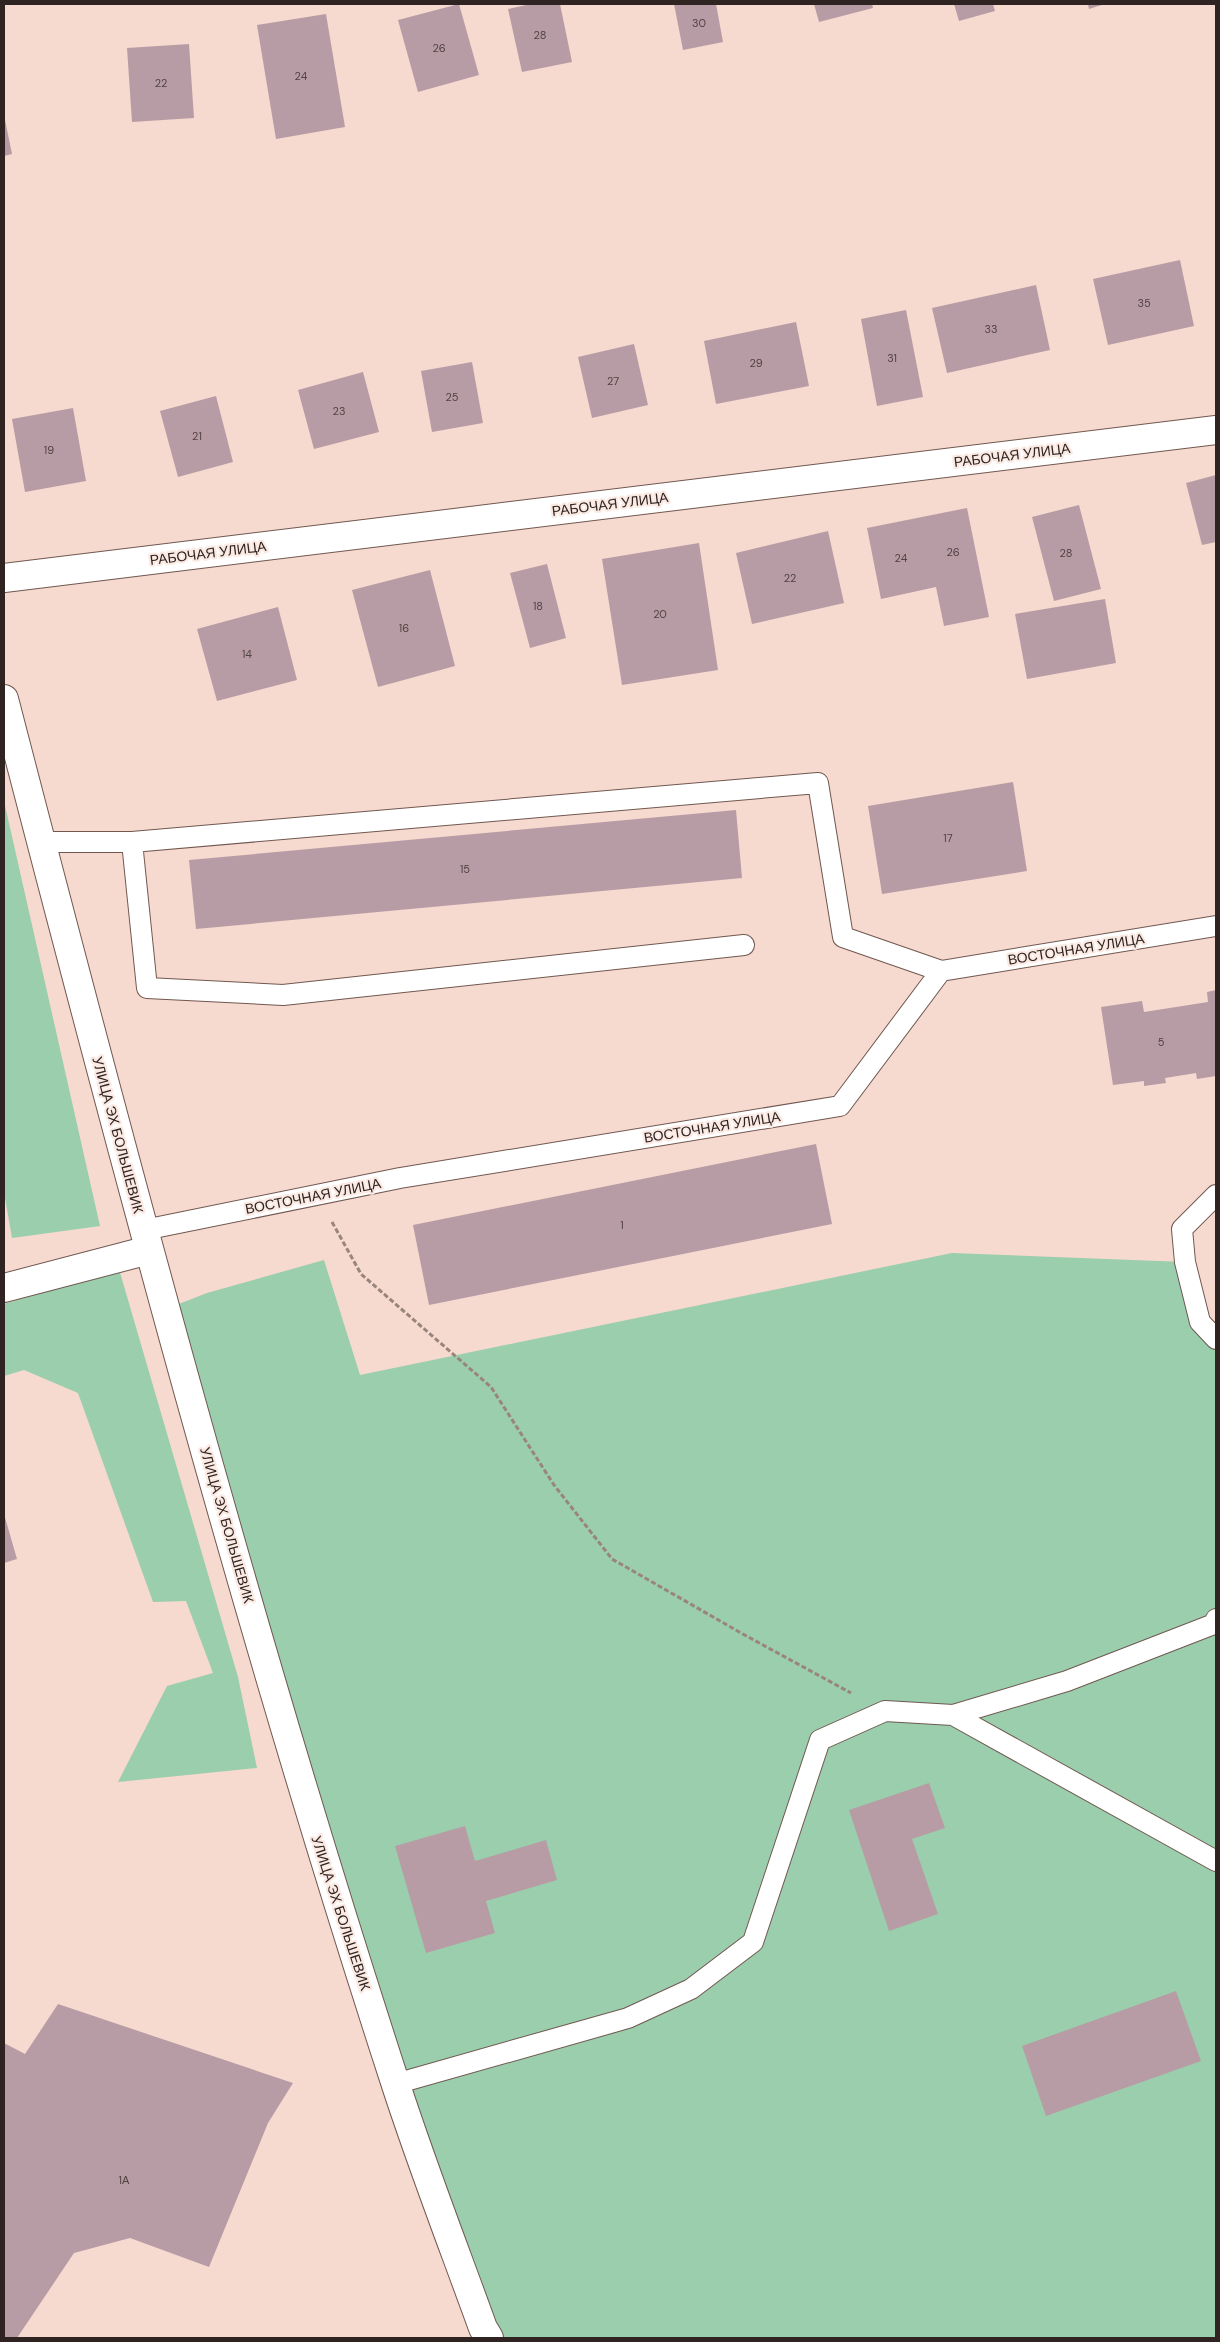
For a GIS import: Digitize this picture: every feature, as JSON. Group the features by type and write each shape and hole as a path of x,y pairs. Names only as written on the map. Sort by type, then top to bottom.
{"street":[{"name":"РАБОЧАЯ УЛИЦА","path":"4,578 1216,430"},
{"name":"УЛИЦА ЭХ БОЛЬШЕВИК","path":"4,699 147,1240 309,1810 395,2084 482,2335"},
{"name":"ВОСТОЧНАЯ УЛИЦА","path":"4,1288 147,1240"}],"lane":[{"path":"41,842 132,842 818,783 843,937 941,971"},
{"path":"132,842 147,988 283,995 744,945"},
{"name":"ВОСТОЧНАЯ УЛИЦА","path":"147,1240 322,1194 400,1178 840,1106 941,971 1216,926"},
{"path":"1216,1195 1182,1229 1185,1262 1200,1322 1216,1339"},
{"path":"395,2084 628,2018 691,1989 753,1942 820,1740 885,1711 953,1715 1067,1681 1214,1624 1216,1619"},
{"path":"953,1715 1216,1861"}],"path":[{"path":"322,1194 336,1232 361,1274 491,1387 554,1485 612,1559 741,1633 885,1711"}],"green space":[{"path":"4,801 100,1226 12,1238 4,1192"},
{"path":"952,1253 1185,1262 1216,1339 1216,2338 489,2338 166,1309 207,1293 324,1260 360,1375"},
{"path":"119,1269 238,1677 257,1768 118,1782 167,1686 213,1673 186,1601 153,1602 78,1393 24,1370 4,1376 4,1304"}],"building":[{"path":"459,4 479,75 418,92 398,20"},
{"path":"531,4 560,4 572,62 522,72 508,9"},
{"path":"674,4 716,4 723,42 683,50"},
{"path":"814,4 872,4 873,8 819,22"},
{"path":"954,4 993,4 995,11 959,21"},
{"path":"1088,4 1105,4 1089,9"},
{"path":"326,14 345,127 276,139 257,25"},
{"path":"189,44 194,118 132,122 127,48"},
{"path":"4,115 12,154 4,156"},
{"path":"1180,260 1194,326 1108,345 1093,279"},
{"path":"1036,285 1050,350 947,373 932,308"},
{"path":"906,310 923,397 877,406 861,319"},
{"path":"796,322 809,386 716,404 704,341"},
{"path":"634,344 648,405 592,418 578,357"},
{"path":"472,362 483,423 432,432 421,371"},
{"path":"363,372 379,432 314,449 298,390"},
{"path":"216,396 233,462 178,477 160,411"},
{"path":"73,408 86,481 25,492 12,419"},
{"path":"1216,475 1216,542 1202,545 1186,483"},
{"path":"1079,505 1101,589 1054,601 1032,517"},
{"path":"967,508 989,617 944,626 936,587 881,599 867,528"},
{"path":"828,531 844,603 752,624 736,553"},
{"path":"699,543 718,670 622,685 602,559"},
{"path":"547,564 566,638 530,648 510,573"},
{"path":"430,570 455,666 378,687 352,590"},
{"path":"1105,599 1116,663 1027,679 1015,614"},
{"path":"278,607 297,680 217,701 197,629"},
{"path":"1013,782 1027,871 882,894 868,806"},
{"path":"736,810 742,878 196,929 189,860"},
{"path":"1216,990 1216,1076 1197,1079 1196,1073 1165,1078 1166,1083 1144,1086 1144,1081 1113,1085 1101,1007 1142,1001 1144,1012 1208,1002 1207,992"},
{"path":"816,1144 832,1224 429,1305 413,1225"},
{"path":"4,1514 17,1559 4,1563"},
{"path":"929,1783 945,1828 912,1839 938,1914 889,1931 849,1810"},
{"path":"465,1826 475,1861 546,1840 557,1880 486,1901 495,1933 426,1953 395,1846"},
{"path":"1176,1991 1201,2061 1046,2116 1022,2046"},
{"path":"58,2004 293,2083 268,2123 209,2267 130,2238 74,2253 17,2338 4,2338 4,2043 25,2054"}]}
